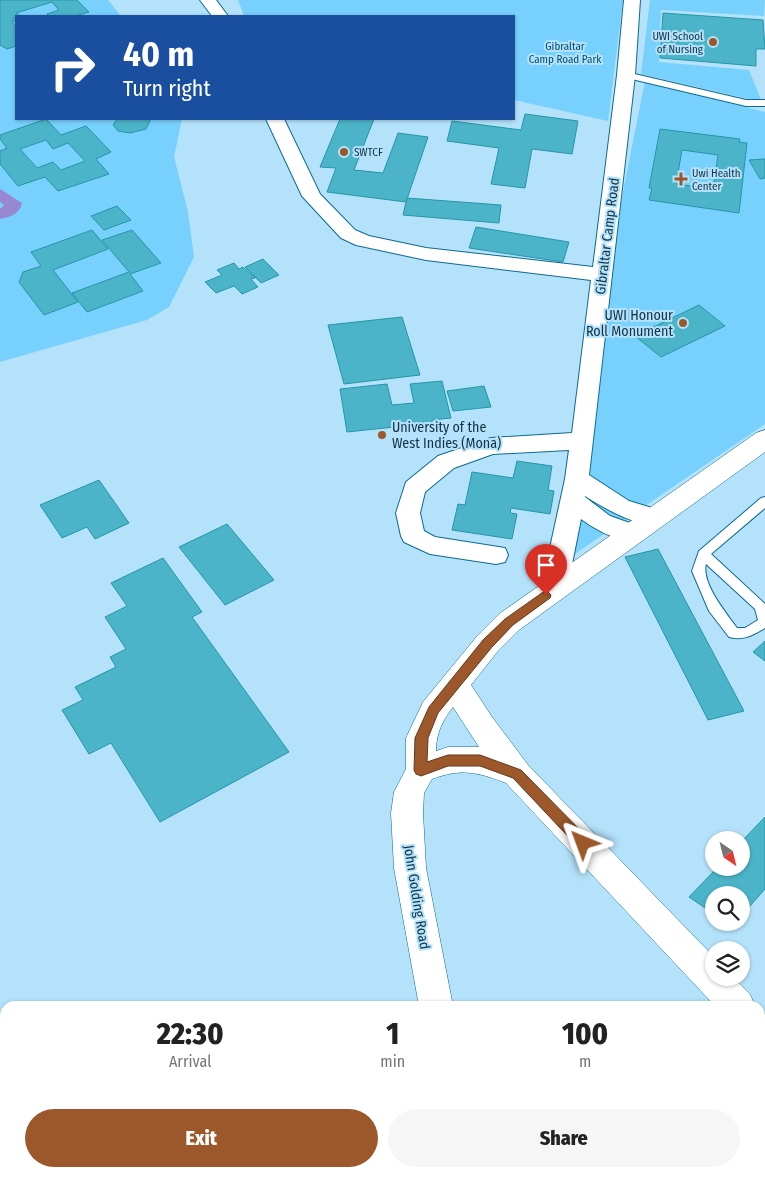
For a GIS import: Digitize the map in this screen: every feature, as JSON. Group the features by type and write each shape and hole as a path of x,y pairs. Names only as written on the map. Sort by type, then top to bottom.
{"street":[{"path":"208,0 219,15"},
{"name":"Gibraltar Camp Road","path":"554,588 575,490 582,441 626,75 632,0"},
{"path":"276,120 312,196 348,234 363,241 426,254 602,275"},
{"path":"496,555 430,545 413,536 408,513 414,488 446,462 491,446 582,441"},
{"path":"517,774 480,760 448,760 421,770 421,738 433,710 476,657 509,622 654,517 764,442"},
{"path":"575,490 654,517"},
{"path":"575,490 602,522 632,533"},
{"path":"455,685 481,726 517,774 733,1001"},
{"name":"John Golding Road","path":"421,770 409,792 407,813 410,858 435,1001"}],"lane":[{"path":"626,75 746,103 765,103"},
{"path":"703,554 760,606 764,615 764,622 747,634 734,633 713,607 698,571 703,554 765,501"}],"green space":[{"path":"0,0 108,0 120,15 15,15 15,120 182,120 174,157 188,212 194,257 169,307 147,320 0,362"},
{"name":"Gibraltar Camp Road Park","path":"238,0 623,0 608,121 515,100 515,15 244,15"},
{"path":"650,0 765,0 764,16 661,10 659,62 749,70 762,102 641,74"},
{"name":"UWI Honour Roll Monument","path":"645,81 765,112 765,424 566,560 617,222"}],"shaded area":[{"path":"0,189 22,203 17,212 0,219 0,209 4,205 0,202"}],"building":[{"path":"0,0 77,0 89,12 78,15 48,15 59,10 52,2 16,13 19,15 15,15 15,20 12,22 15,25 15,46 7,49 0,45"},
{"name":"UWI School of Nursing","path":"663,13 763,20 765,49 756,49 756,66 660,58"},
{"path":"525,114 578,121 572,154 532,149 525,188 491,184 499,148 447,141 452,121 521,130"},
{"path":"43,120 47,120 61,135 86,126 111,152 96,159 109,174 58,191 45,177 18,186 0,164 0,151 7,148 0,139 0,135","holes":["46,140 53,149 68,143 85,161 61,170 53,162 37,168 20,149"]},
{"path":"116,120 150,121 146,129 130,133 118,131 113,125"},
{"name":"SWTCF","path":"340,120 374,120 354,170 383,173 398,133 428,137 406,202 327,192 336,168 320,167"},
{"name":"Uwi Health Center","path":"660,129 740,139 739,142 747,143 739,213 649,200 652,188 649,188","holes":["682,150 718,155 713,189 676,184"]},
{"path":"765,159 765,178 760,179 749,160"},
{"path":"407,198 501,205 499,223 403,215"},
{"path":"117,206 131,220 104,230 91,216"},
{"path":"476,227 569,242 563,262 469,248"},
{"path":"92,230 108,249 53,270 78,302 44,315 19,282 23,272 41,266 31,252"},
{"path":"132,230 161,263 130,274 143,291 87,312 72,293 129,272 102,240"},
{"path":"263,259 279,275 261,283 245,267"},
{"path":"234,263 239,269 243,267 255,278 251,279 258,287 242,294 234,286 216,293 205,282 222,275 217,270"},
{"path":"699,305 725,326 661,357 635,336"},
{"path":"402,317 420,375 344,384 328,325"},
{"path":"442,381 451,418 432,420 432,423 347,432 340,389 387,384 392,405 414,403 410,384"},
{"path":"484,386 491,407 453,411 447,391"},
{"path":"517,461 552,466 548,490 554,491 550,514 511,508 510,513 517,514 512,539 452,530 458,504 465,505 472,472 513,478"},
{"path":"99,480 129,523 95,539 87,527 62,538 40,505"},
{"path":"227,524 274,580 225,605 179,547"},
{"path":"658,549 744,711 708,720 625,557"},
{"path":"163,558 202,612 192,617 289,752 160,822 111,743 89,754 62,710 83,700 75,687 116,667 110,657 126,649 105,617 127,606 111,583"},
{"path":"765,641 765,661 753,652"},
{"path":"765,817 765,889 750,906 750,886 705,886 705,908 689,897 709,876 750,876 750,833"}],"place":[{"name":"UWI School of Nursing","path":"713,42"},
{"name":"SWTCF","path":"344,152"},
{"name":"Uwi Health Center","path":"681,179"},
{"name":"UWI Honour Roll Monument","path":"683,323"},
{"name":"University of the West Indies (Mona)","path":"382,435"}],"route":[{"path":"546,595 509,622 488,643 433,710 421,738 421,770 448,760 480,760 517,774 583,843"}]}
